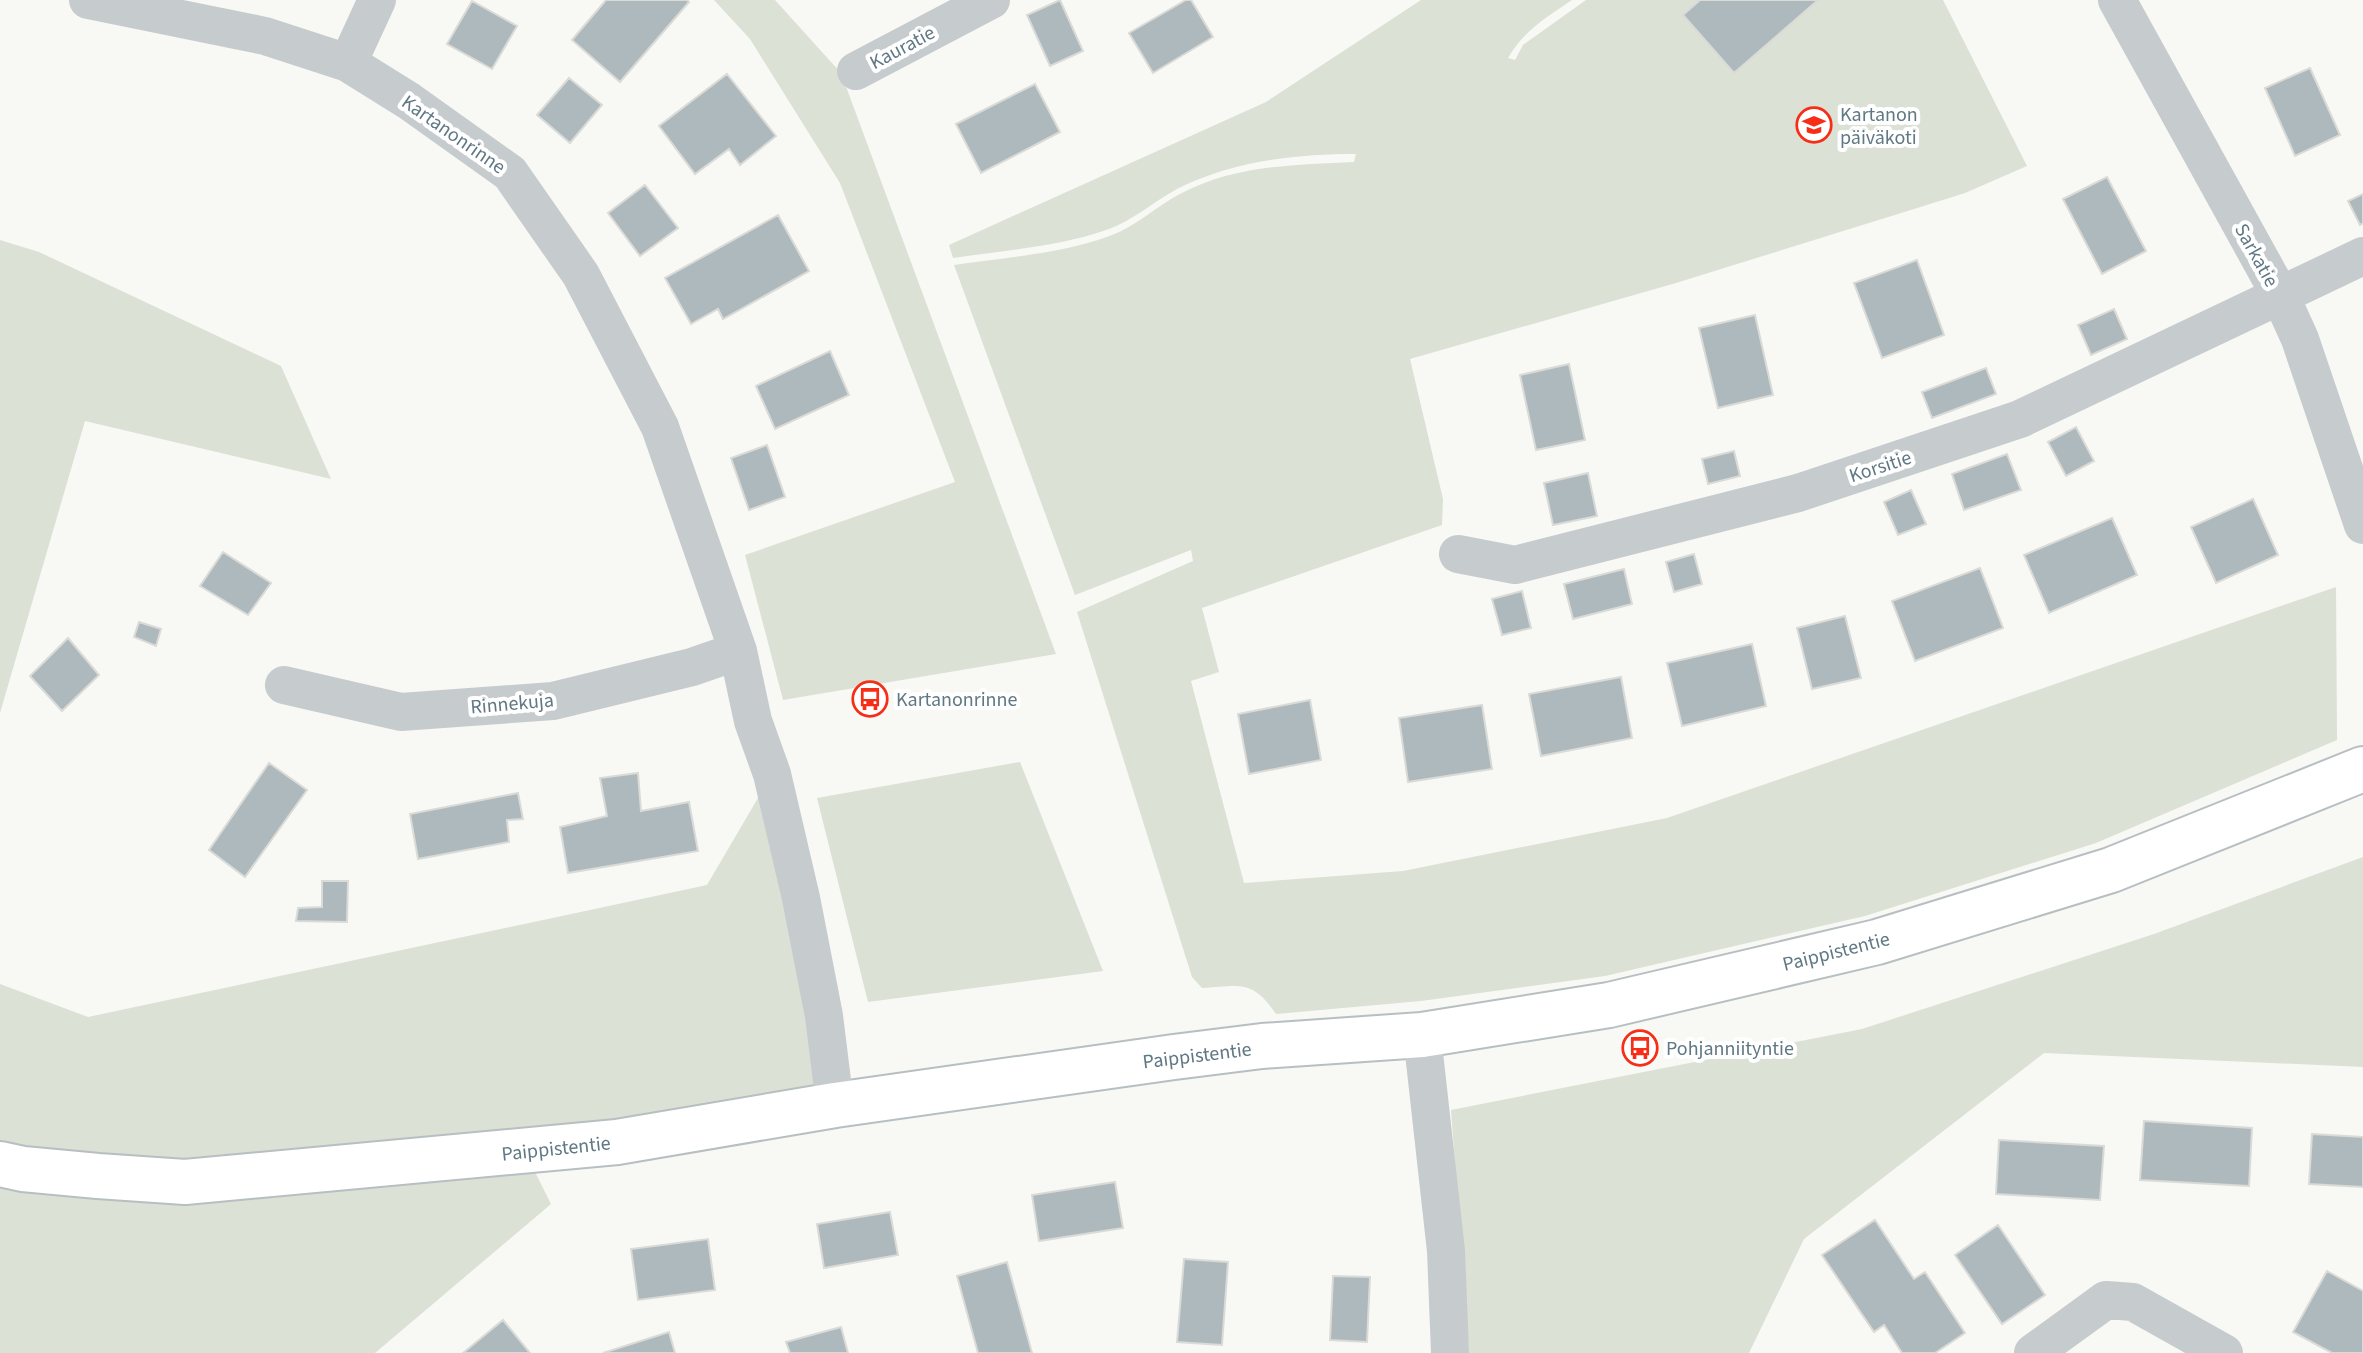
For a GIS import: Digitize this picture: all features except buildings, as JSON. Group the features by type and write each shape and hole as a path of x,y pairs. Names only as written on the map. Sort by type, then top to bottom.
{"street":[{"name":"Kartanonrinne","path":"88,0 265,36 348,63 409,101 510,173 581,275 660,427 738,651 753,721 772,774 801,898 824,1016 835,1105"},
{"path":"348,63 377,0"},
{"name":"Kauratie","path":"856,71 991,0"},
{"name":"Sarkatie","path":"2117,0 2280,295 2300,339 2363,525"},
{"name":"Korsitie","path":"1458,554 1515,565 1798,493 2020,419 2363,256"},
{"name":"Rinnekuja","path":"284,685 401,712 553,701 692,667 738,651"},
{"name":"Paippistentie","path":"0,1164 98,1176 185,1182 617,1142 835,1105 1204,1053 1422,1035 1609,1005 1877,942 2111,870 2363,769"},
{"path":"1422,1035 1446,1251 1450,1353"},
{"path":"2033,1353 2106,1300 2133,1302 2224,1353"}],"shaded area":[{"path":"714,0 775,0 841,73 1056,654 783,700 745,555 955,482 840,183 750,39"},
{"path":"1421,0 1572,0 1536,25 1521,40 1508,58 1515,60 1523,45 1586,0 1943,0 2027,166 1965,193 1914,209 1676,283 1410,359 1443,499 1442,525 1202,608 1219,672 1191,681 1244,883 1403,871 1667,818 2336,587 2337,740 2096,843 1865,916 1605,976 1421,1001 1276,1014 1260,995 1245,987 1202,988 1192,977 1077,612 1193,561 1191,550 1075,595 954,265 1054,251 1093,241 1130,226 1180,194 1222,177 1265,168 1354,162 1356,154 1264,161 1220,172 1177,189 1118,225 1071,240 953,258 949,245 1266,102"},
{"path":"0,240 39,252 281,366 331,479 85,421 0,713"},
{"path":"1020,762 1103,971 868,1002 817,798"},
{"path":"772,774 835,1105 525,1152 551,1204 375,1353 0,1353 0,984 88,1017 707,885"},
{"path":"2363,857 2363,1067 2044,1053 1804,1239 1749,1353 1469,1353 1451,1110 1862,1029 2154,934"}],"place":[{"name":"Kartanon päiväkoti","path":"1814,125"},
{"name":"Kartanonrinne","path":"870,699"},
{"name":"Pohjanniityntie","path":"1640,1048"}]}
